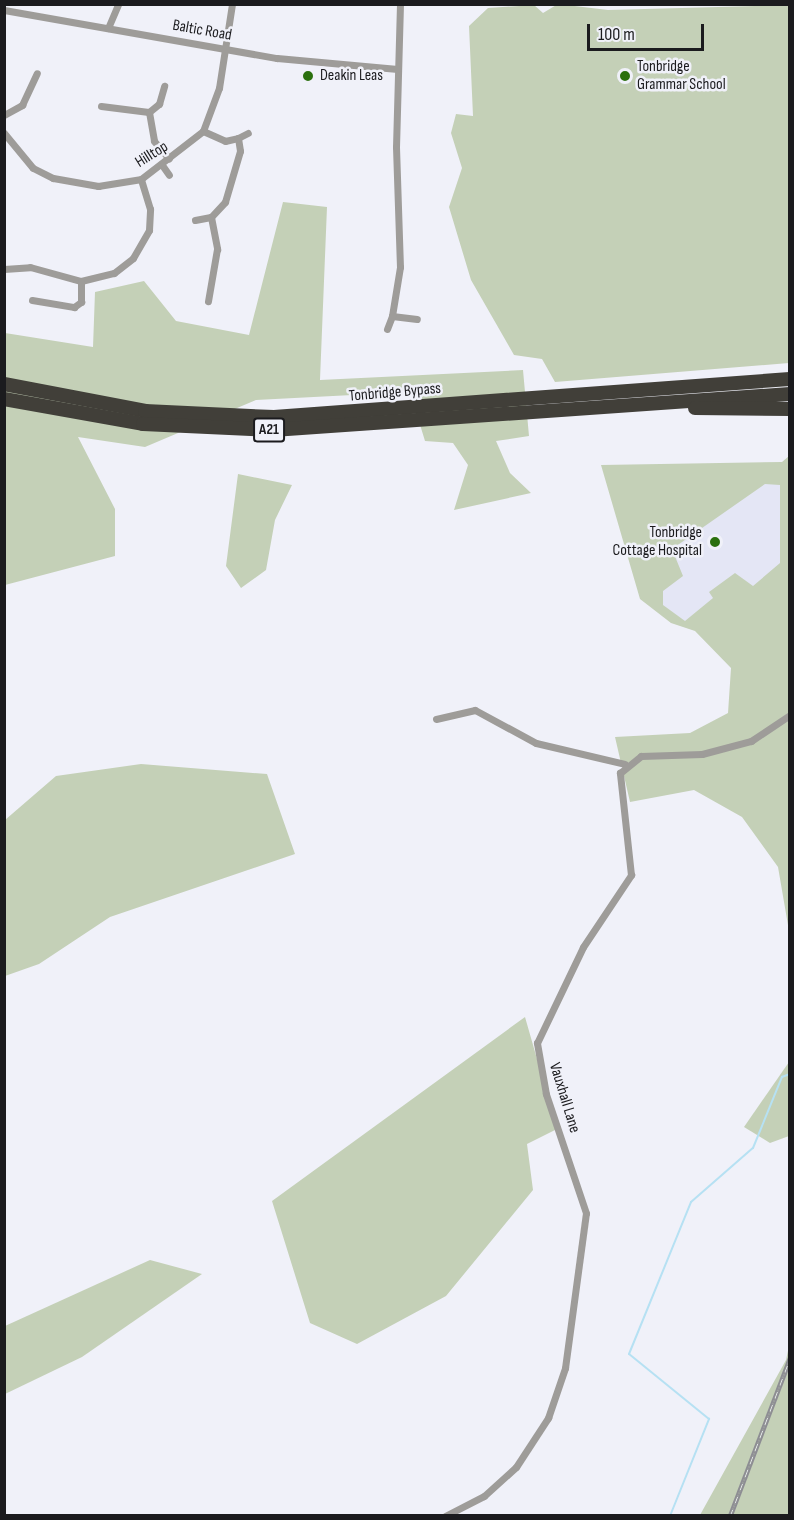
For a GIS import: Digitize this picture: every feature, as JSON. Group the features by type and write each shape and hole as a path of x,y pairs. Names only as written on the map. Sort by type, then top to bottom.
{"highway":[{"name":"Tonbridge Bypass","path":"4,384 145,411 274,417 789,380"},
{"name":"Tonbridge Bypass","path":"4,399 106,419 232,429 308,430 789,394"},
{"path":"555,410 789,410"}],"street":[{"path":"5,10 9,4"},
{"path":"108,28 118,4"},
{"path":"232,4 219,88 203,131 225,141 248,133"},
{"path":"387,329 392,316 400,267 397,69 400,4"},
{"name":"Baltic Road","path":"5,10 345,68 397,69"},
{"path":"4,115 22,105 37,73"},
{"path":"101,106 149,112 159,104 164,86"},
{"path":"149,112 154,141 169,159"},
{"name":"Hilltop","path":"4,133 33,168 52,178 98,186 141,179 203,131"},
{"path":"195,220 211,217 225,202 238,138"},
{"path":"162,165 168,175"},
{"path":"4,269 30,267 81,281 114,273 138,249 149,230 150,209 141,179"},
{"path":"208,301 217,249 211,217"},
{"path":"32,300 74,307 81,302 81,281"},
{"path":"392,316 417,319"},
{"path":"436,719 475,710 537,743 625,764 641,756 731,748 764,735 789,715"},
{"name":"Vauxhall Lane","path":"444,1515 484,1496 516,1467 548,1418 566,1368 586,1213 546,1094 537,1043 583,947 631,875 619,786 625,764"}],"shaded area":[{"name":"Tonbridge Cottage Hospital","path":"789,472 789,666 705,635 653,601 627,482"}],"green space":[{"path":"558,4 608,10 789,5 789,363 555,382 542,359 514,355 471,280 449,207 462,168 451,133 456,114 473,116 469,26 488,8 534,5 543,13"},
{"path":"283,202 327,207 320,380 523,370 529,436 496,441 510,473 531,493 454,510 468,465 453,443 425,441 410,392 256,400 145,447 78,437 115,509 115,556 5,585 5,333 93,347 95,292 144,281 176,321 249,335"},
{"path":"789,456 789,931 778,867 742,817 694,790 630,802 615,737 690,733 728,713 731,668 695,631 671,623 640,599 601,465 782,462","holes":["765,484 780,485 780,563 753,586 735,573 709,592 713,598 685,621 663,605 663,591 683,576 672,549"]},
{"path":"238,474 292,485 275,520 266,570 241,588 226,566"},
{"path":"141,764 267,774 295,854 110,917 39,964 5,976 5,820 56,776"},
{"path":"525,1017 557,1129 527,1144 533,1190 446,1296 357,1344 310,1323 272,1201"},
{"path":"789,1062 789,1136 770,1143 744,1127"},
{"path":"150,1260 202,1274 82,1357 5,1394 5,1326"},
{"path":"789,1346 789,1515 700,1515 786,1360"}],"waterway":[{"path":"670,1516 709,1419 629,1354 691,1202 753,1148 782,1077 790,1074"}],"railway":[{"path":"730,1516 790,1358"}],"place":[{"name":"Deakin Leas","path":"308,76"},
{"name":"Tonbridge Grammar School","path":"625,76"},
{"name":"Tonbridge Cottage Hospital","path":"715,542"}]}
